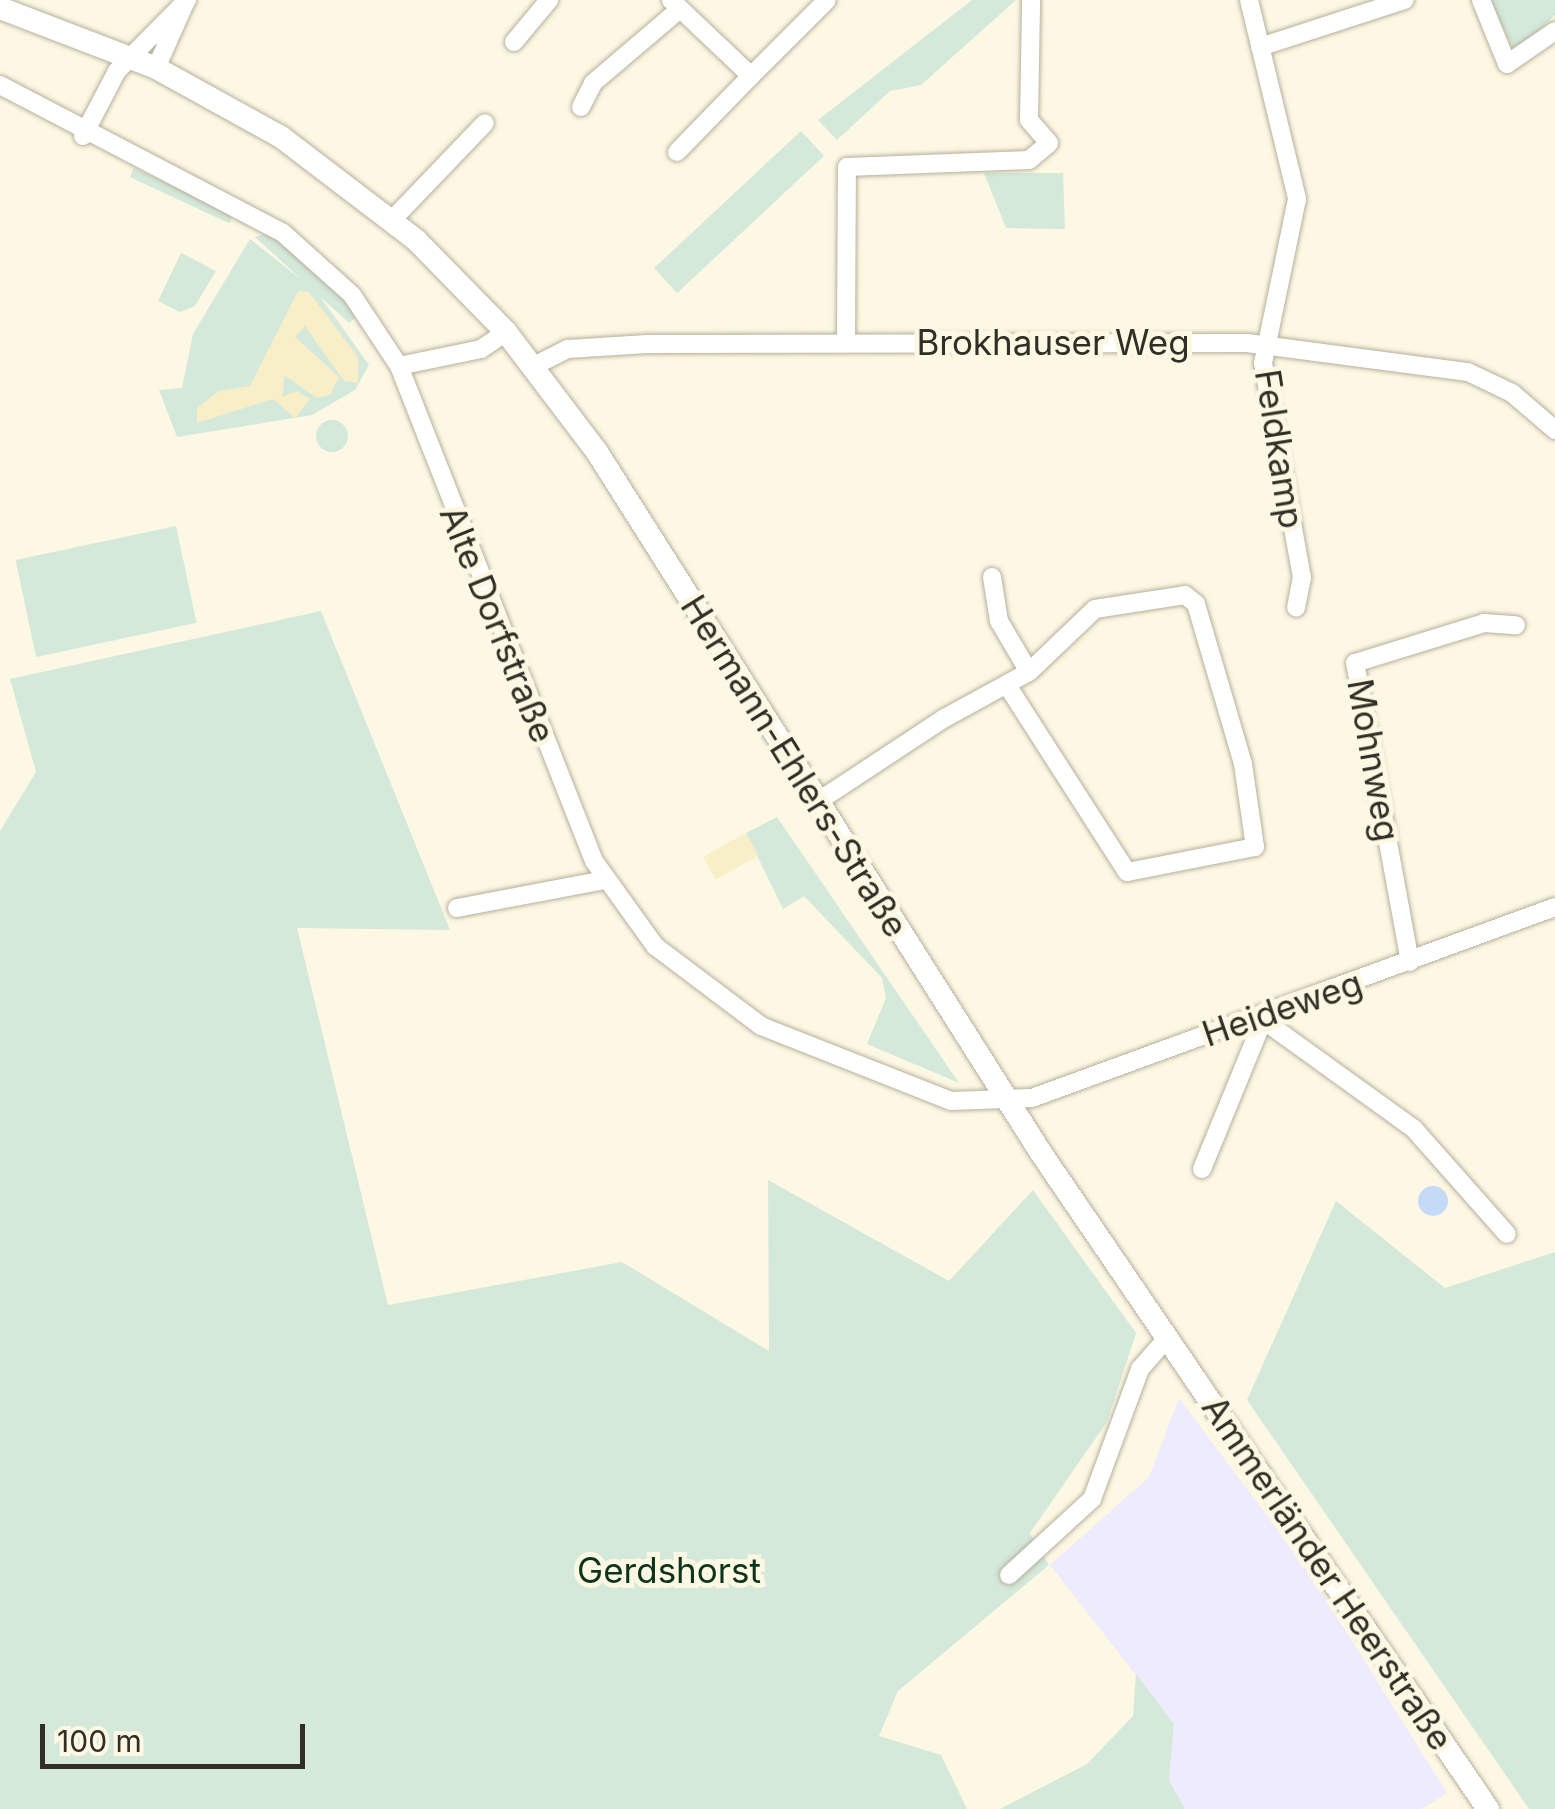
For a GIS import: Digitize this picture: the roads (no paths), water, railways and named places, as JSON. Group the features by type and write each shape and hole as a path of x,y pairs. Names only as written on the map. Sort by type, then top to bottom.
{"street":[{"path":"83,136 130,56 186,0"},
{"path":"156,68 186,0"},
{"path":"514,42 549,0"},
{"path":"677,152 827,0"},
{"path":"846,342 847,167 1030,160 1048,143 1030,120 1031,0"},
{"name":"Feldkamp","path":"1249,0 1297,199 1265,345 1302,577 1296,606"},
{"path":"1260,47 1406,0"},
{"path":"1481,0 1507,64 1555,30"},
{"path":"580,107 593,83 675,5 751,76"},
{"name":"Hermann-Ehlers-Straße","path":"0,8 130,56 280,137 392,220 506,332 534,366 1006,1100 1168,1337"},
{"name":"Alte Dorfstraße","path":"1,89 83,136 284,232 352,295 399,366 604,880 674,965 761,1026 951,1101 1006,1100"},
{"path":"392,220 485,123"},
{"path":"399,366 481,349 506,332"},
{"name":"Brokhauser Weg","path":"534,366 586,347 846,342 1265,345 1468,372 1512,393 1555,430"},
{"path":"992,577 1000,622 1029,672"},
{"path":"817,802 1007,685 1029,672 1095,610 1192,598 1243,764 1255,847 1127,872 1007,685"},
{"name":"Mohnweg","path":"1410,962 1355,663 1484,623 1516,624"},
{"path":"456,908 604,880"},
{"name":"Heideweg","path":"1006,1100 1263,1020 1555,907"},
{"path":"1202,1169 1263,1020 1414,1129 1507,1234"},
{"path":"1010,1574 1092,1499 1140,1369 1168,1337"},
{"name":"Ammerländer Heerstraße","path":"1168,1337 1488,1809"}],"water":[{"path":"1433,1186 1443,1191 1448,1201 1443,1211 1433,1216 1423,1211 1418,1201 1423,1191"}],"park label":[{"name":"Gerdshorst","path":"669,1570"}]}
